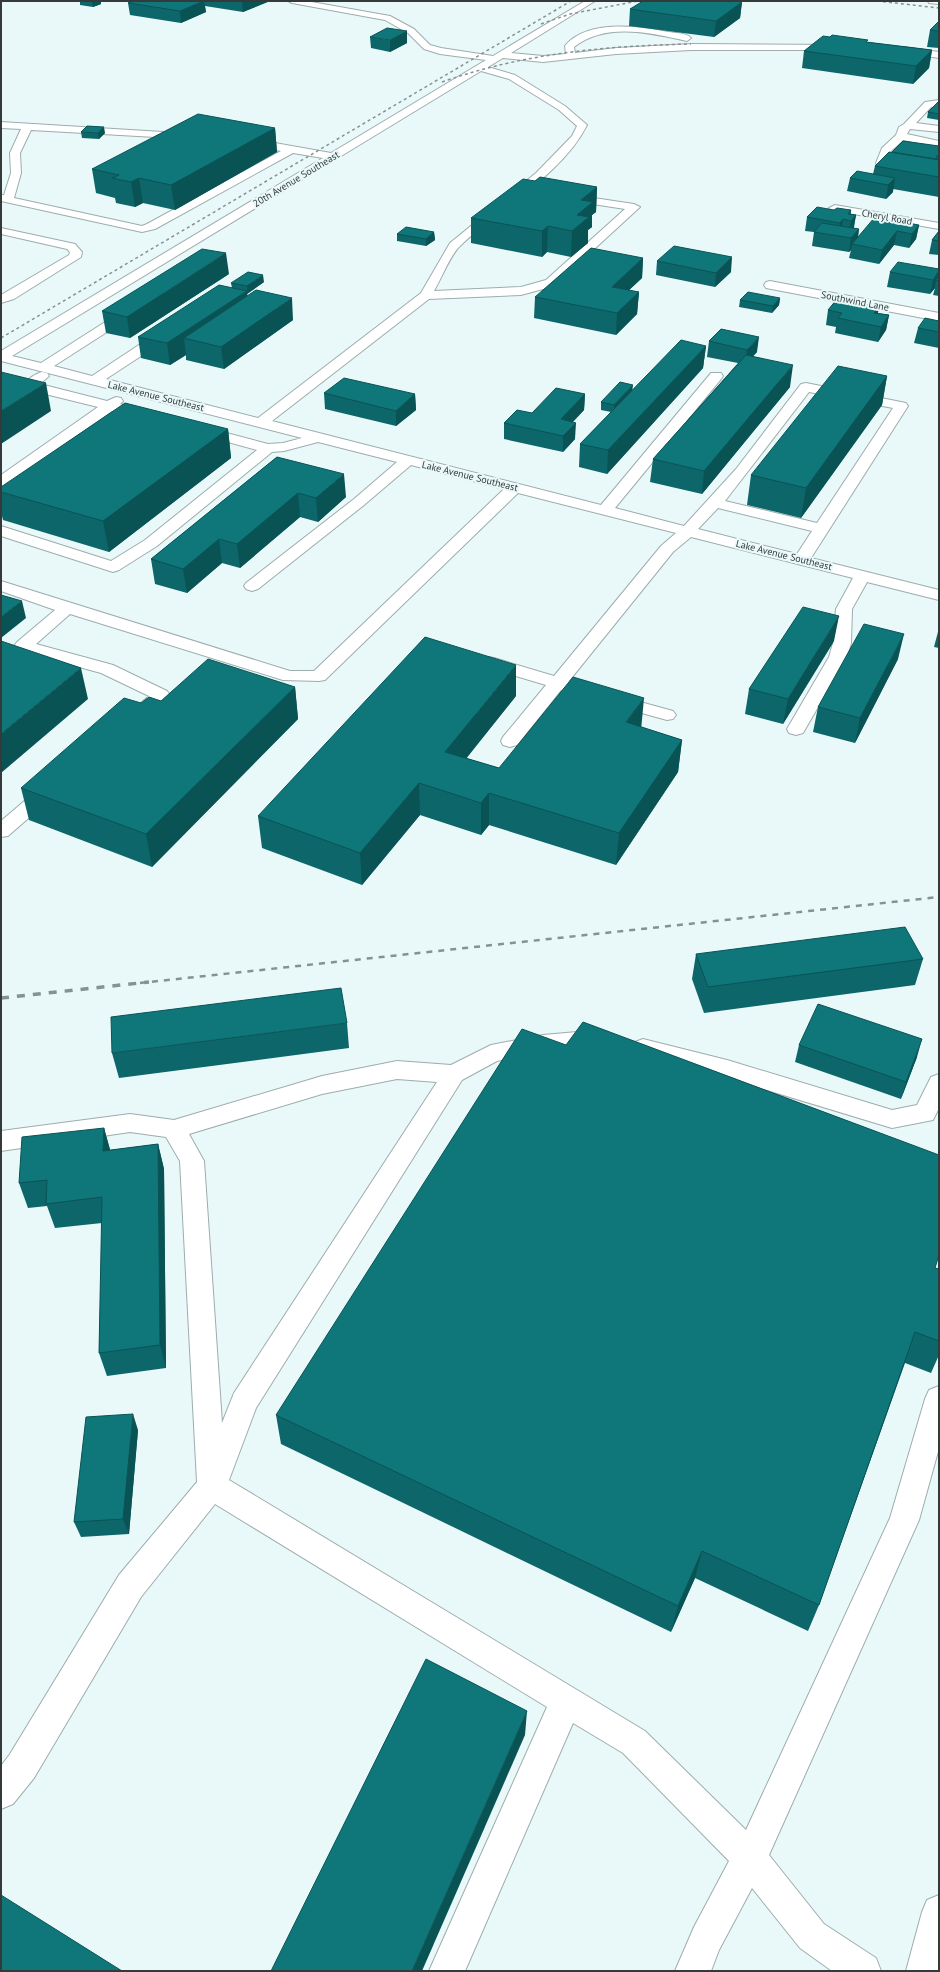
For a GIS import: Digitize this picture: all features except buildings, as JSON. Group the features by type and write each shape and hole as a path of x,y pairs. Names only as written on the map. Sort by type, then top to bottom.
{"street":[{"path":"292,1 387,18 411,31 427,47 440,51 499,57 543,59 616,51 717,47 852,46"},
{"name":"20th Avenue Southeast","path":"1,357 591,1"},
{"path":"932,1 939,2"},
{"path":"571,56 569,46 576,39 595,31 609,29 682,37 699,40 717,47"},
{"path":"896,49 939,55"},
{"path":"261,423 426,295 454,245 540,176 576,137 582,125 562,108 512,78 481,68"},
{"path":"939,103 928,104 908,126 903,129 901,136 886,150 881,164 939,173"},
{"path":"1,125 200,136"},
{"path":"28,126 16,152 16,172 4,199 142,229 150,228 290,150"},
{"path":"908,126 939,129"},
{"path":"901,136 939,144"},
{"path":"239,140 332,157"},
{"path":"523,189 538,192"},
{"path":"426,295 521,291 550,283 634,207 552,194"},
{"name":"Cheryl Road","path":"835,208 939,226"},
{"path":"1,231 71,246 76,252 75,256 10,296 1,299"},
{"name":"Southwind Lane","path":"770,286 939,317"},
{"path":"141,304 47,369 32,384 34,387 155,418"},
{"path":"94,381 173,329"},
{"name":"Lake Avenue Southeast","path":"1,357 939,595"},
{"path":"605,510 716,376"},
{"path":"510,741 667,549 689,531 715,504 806,387 847,394 900,406 801,560"},
{"path":"1,482 131,390"},
{"path":"201,430 224,414"},
{"path":"186,426 268,448 284,446 317,437"},
{"path":"1,532 113,567 151,543 268,448"},
{"path":"252,586 359,502 408,460"},
{"path":"1,586 67,608 289,676 319,676 515,487"},
{"path":"715,504 821,529"},
{"path":"796,729 838,657 842,643 844,609 863,575"},
{"path":"7,654 24,646 67,608"},
{"path":"24,646 107,669 161,694 120,730"},
{"path":"474,658 667,715"},
{"path":"233,678 258,667"},
{"path":"157,692 178,690"},
{"path":"1,831 61,780"},
{"path":"1,1792 22,1766 130,1586 212,1486 244,1402 454,1074 491,1054 543,1043 602,1038 728,1069 892,1119 925,1113 939,1083"},
{"path":"1,1141 130,1123 174,1129 322,1085 397,1070 454,1074"},
{"path":"174,1129 192,1162 212,1486"},
{"path":"693,1971 706,1939 750,1858 904,1520 939,1399"},
{"path":"212,1486 634,1742 750,1858 812,1936 863,1971"},
{"path":"447,1971 566,1702"},
{"path":"924,1971 939,1912"}],"railway":[{"path":"1,338 571,1"},
{"path":"541,24 570,14 638,1"},
{"path":"877,1 939,8"},
{"path":"442,82 504,64 565,53 596,49 691,44"},
{"path":"140,983 939,897"},
{"path":"1,998 149,982"}]}
